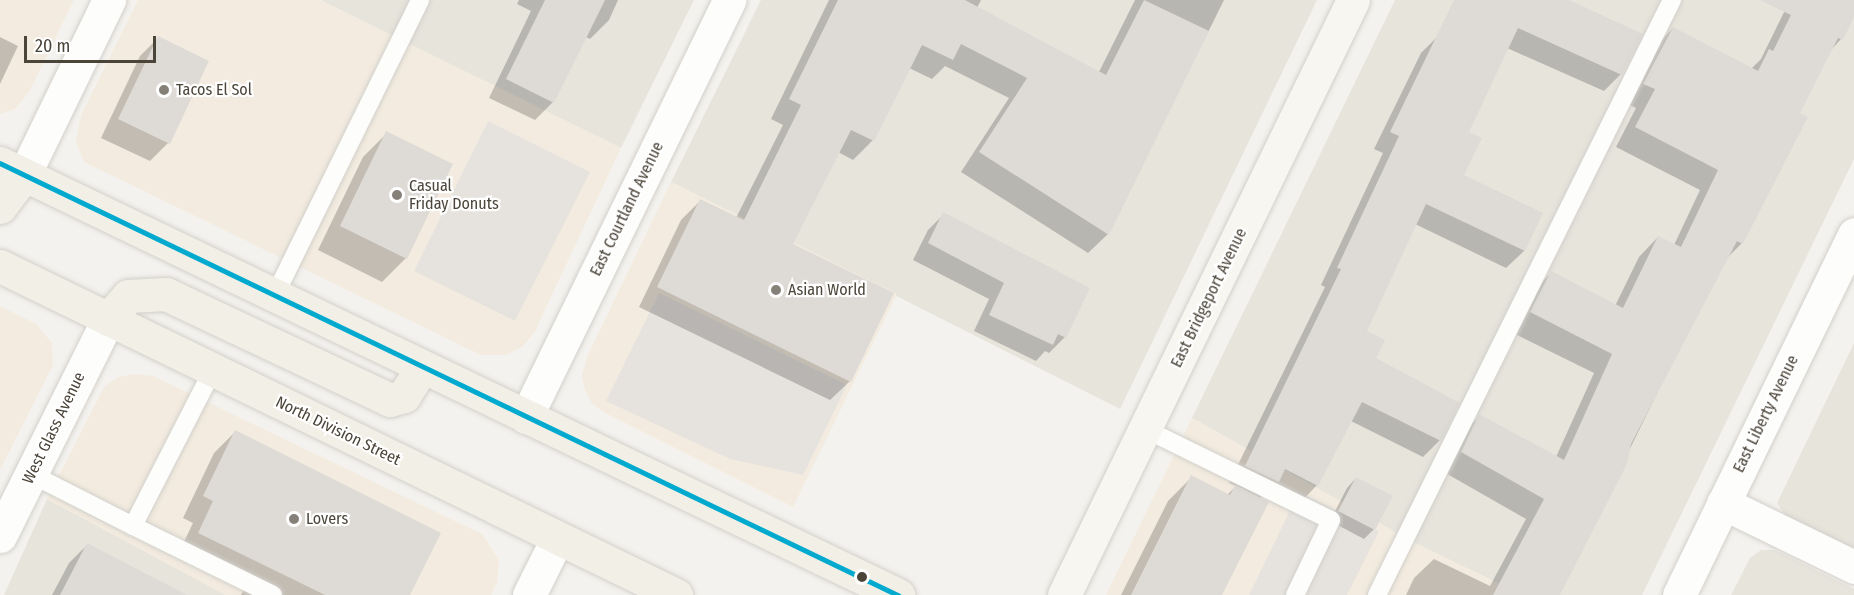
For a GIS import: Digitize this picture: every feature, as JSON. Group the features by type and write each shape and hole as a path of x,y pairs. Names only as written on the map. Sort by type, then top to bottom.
{"main road":[{"path":"0,207 12,169 898,595"},
{"name":"North Division Street","path":"0,266 669,594"},
{"path":"108,319 128,296 166,294 390,400 404,396 422,367"}],"street":[{"path":"12,169 109,0"},
{"name":"East Courtland Avenue","path":"526,417 729,0"},
{"name":"East Bridgeport Avenue","path":"1064,595 1353,0"},
{"name":"East Liberty Avenue","path":"1679,595 1854,234"},
{"name":"West Glass Avenue","path":"0,537 108,319"},
{"path":"1723,504 1854,567"},
{"path":"529,595 556,539"}],"lane":[{"path":"275,294 420,0"},
{"path":"1377,595 1672,0"},
{"path":"133,526 213,370"},
{"path":"1145,429 1331,520 1295,595"},
{"path":"31,474 273,595"}],"shaded area":[{"path":"0,0 74,0 29,92 15,109 0,114"},
{"path":"138,0 320,0 621,148 534,333 523,346 506,355 481,355 84,162 76,142 81,115"},
{"path":"320,0 694,0 621,148"},
{"path":"761,0 1317,0 1120,409 671,182"},
{"path":"1395,0 1854,0 1854,159 1642,595 1522,595 1411,541 1192,418"},
{"path":"488,121 590,172 515,321 414,271"},
{"path":"671,182 897,294 793,507 605,413 592,404 585,390 582,376 587,357"},
{"path":"659,293 847,385 803,475 730,459 606,401"},
{"path":"0,306 36,324 52,343 53,365 0,470"},
{"path":"1854,343 1854,549 1785,515 1777,503"},
{"path":"135,374 153,376 482,534 499,560 497,582 491,595 225,595 47,499 104,387 118,377"},
{"path":"1192,418 1411,541 1522,595 1106,595"},
{"path":"1299,492 1379,531 1347,595 1249,595"},
{"path":"47,499 231,595 4,595"},
{"path":"1761,550 1775,550 1854,589 1854,595 1731,595 1750,558"}],"building":[{"path":"545,0 605,0 554,103 506,79"},
{"path":"838,0 965,0 1106,75 1144,0 1209,31 1109,235 979,152 1027,78 961,44 953,60 922,45 874,141 851,130 793,244 894,293 851,382 657,287 700,199 744,220 801,105 789,99"},
{"path":"1454,0 1569,0 1643,34 1622,75 1518,28 1469,132 1482,138 1464,175 1543,213 1525,251 1426,204 1367,331 1385,340 1376,358 1460,403 1441,441 1362,402 1318,486 1285,469 1279,482 1245,466 1341,269 1337,268 1399,136 1390,132"},
{"path":"1760,0 1854,0 1854,17 1843,40 1838,38 1800,113 1808,117 1743,244 1737,241 1631,444 1627,464 1560,595 1493,595 1544,499 1461,452 1479,414 1564,460 1612,354 1530,312 1551,271 1623,308 1658,236 1681,247 1718,170 1635,127 1655,89 1643,84 1673,27 1758,71 1769,49 1773,51 1791,15"},
{"name":"Tacos El Sol","path":"158,36 209,61 170,144 118,119"},
{"name":"Casual Friday Donuts","path":"386,131 453,164 407,259 340,226"},
{"path":"943,212 1090,288 1066,338 1058,334 1053,345 989,315 1004,283 928,243"},
{"name":"Lovers","path":"235,430 441,533 410,595 325,595 198,533 213,501 203,496"},
{"path":"1191,475 1230,495 1235,485 1269,502 1222,595 1131,595"},
{"path":"1356,477 1393,496 1375,530 1338,511"},
{"path":"87,543 187,595 60,595"}],"transit line":[{"path":"0,163 898,595"}],"place":[{"name":"Tacos El Sol","path":"164,90"},
{"name":"Casual Friday Donuts","path":"397,195"},
{"name":"Asian World","path":"776,290"},
{"name":"Lovers","path":"294,519"}]}
